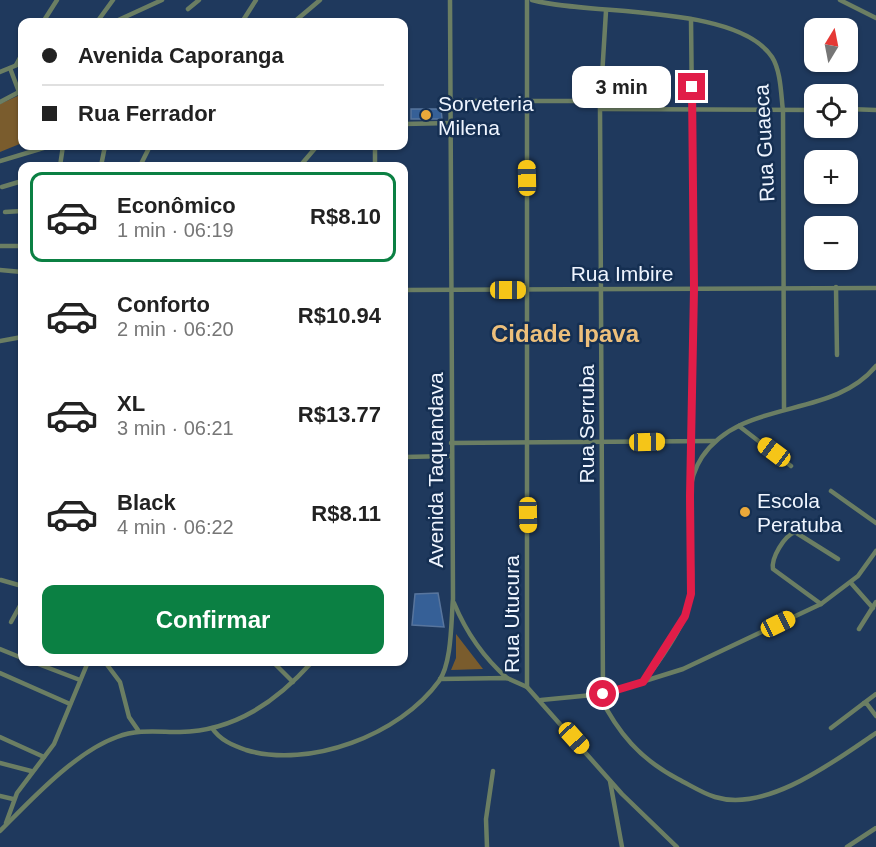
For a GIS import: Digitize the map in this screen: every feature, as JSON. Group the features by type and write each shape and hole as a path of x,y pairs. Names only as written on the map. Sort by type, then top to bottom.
{"street":[{"path":"45,18 57,0"},
{"path":"100,18 113,0"},
{"path":"123,18 162,0"},
{"path":"188,9 199,0"},
{"path":"245,18 256,0"},
{"path":"300,18 320,0"},
{"name":"Avenida Taquandava","path":"440,679 448,650 453,599 450,456 450,0"},
{"name":"Rua Utucura","path":"527,0 527,687"},
{"name":"Rua Guaeca","path":"532,0 606,11 691,19 728,26 759,44 772,57 777,71 783,111 784,408"},
{"path":"840,0 876,18"},
{"name":"Rua Serruba","path":"601,694 603,290 600,109 606,11"},
{"path":"643,682 689,606 692,577 694,289 691,19"},
{"path":"0,72 16,65 18,61"},
{"path":"10,68 18,89"},
{"path":"0,102 18,93"},
{"path":"451,101 601,101"},
{"path":"600,109 804,110"},
{"path":"858,109 876,110"},
{"path":"408,124 451,123"},
{"path":"0,161 37,150"},
{"path":"303,162 314,150"},
{"path":"2,187 18,182"},
{"path":"5,212 18,211"},
{"path":"0,246 18,246"},
{"path":"0,270 18,272"},
{"path":"837,287 837,355"},
{"name":"Rua Imbire","path":"408,290 876,288"},
{"path":"0,341 18,338"},
{"path":"692,474 715,441 739,426 784,408 817,401 843,392 864,378 876,366"},
{"path":"739,426 791,466"},
{"path":"451,443 715,441"},
{"path":"408,457 450,456"},
{"path":"831,491 876,523"},
{"path":"821,604 780,577 772,569 772,561 787,538 795,532 838,559"},
{"path":"542,700 601,694 683,669 821,604 851,583 876,551"},
{"path":"0,580 18,585"},
{"path":"851,583 873,608"},
{"path":"453,599 470,635 492,665 507,678 527,687 542,700 609,778 677,847"},
{"path":"859,629 876,602"},
{"path":"11,622 18,609"},
{"path":"0,649 18,656"},
{"path":"43,666 80,680"},
{"path":"6,825 13,800 31,771 54,744 86,666"},
{"path":"108,666 120,682 129,717 138,730"},
{"path":"277,666 293,682"},
{"path":"0,831 82,758 114,738 138,730 179,732 212,728 258,710 293,682 308,666"},
{"path":"0,674 70,704"},
{"path":"212,728 224,740 263,755 292,757 311,755 348,744 386,726 410,708 440,679 507,678"},
{"path":"601,694 616,728 642,756 681,780 723,799 742,799 775,792 832,763 876,733"},
{"path":"831,728 876,694"},
{"path":"864,704 867,704 876,716"},
{"path":"0,737 44,757"},
{"path":"0,763 31,771"},
{"path":"487,847 486,819 493,771"},
{"path":"609,778 622,847"},
{"path":"0,796 13,800"},
{"path":"847,847 876,828"}],"shaded area":[{"path":"18,96 18,145 0,152 0,104"},
{"path":"456,634 483,669 451,670 456,658"}],"building":[{"name":"Sorveteria Milena","path":"411,109 441,109 442,119 411,119"},
{"path":"438,593 444,627 412,625 415,594"}],"place":[{"name":"Sorveteria Milena","path":"426,115"},
{"name":"Escola Peratuba","path":"745,512"}],"district":[{"name":"Cidade Ipava","path":"565,333"}],"route":[{"path":"603,694 643,682 685,616 691,594 690,479 692,474 694,289 692,87"}]}
